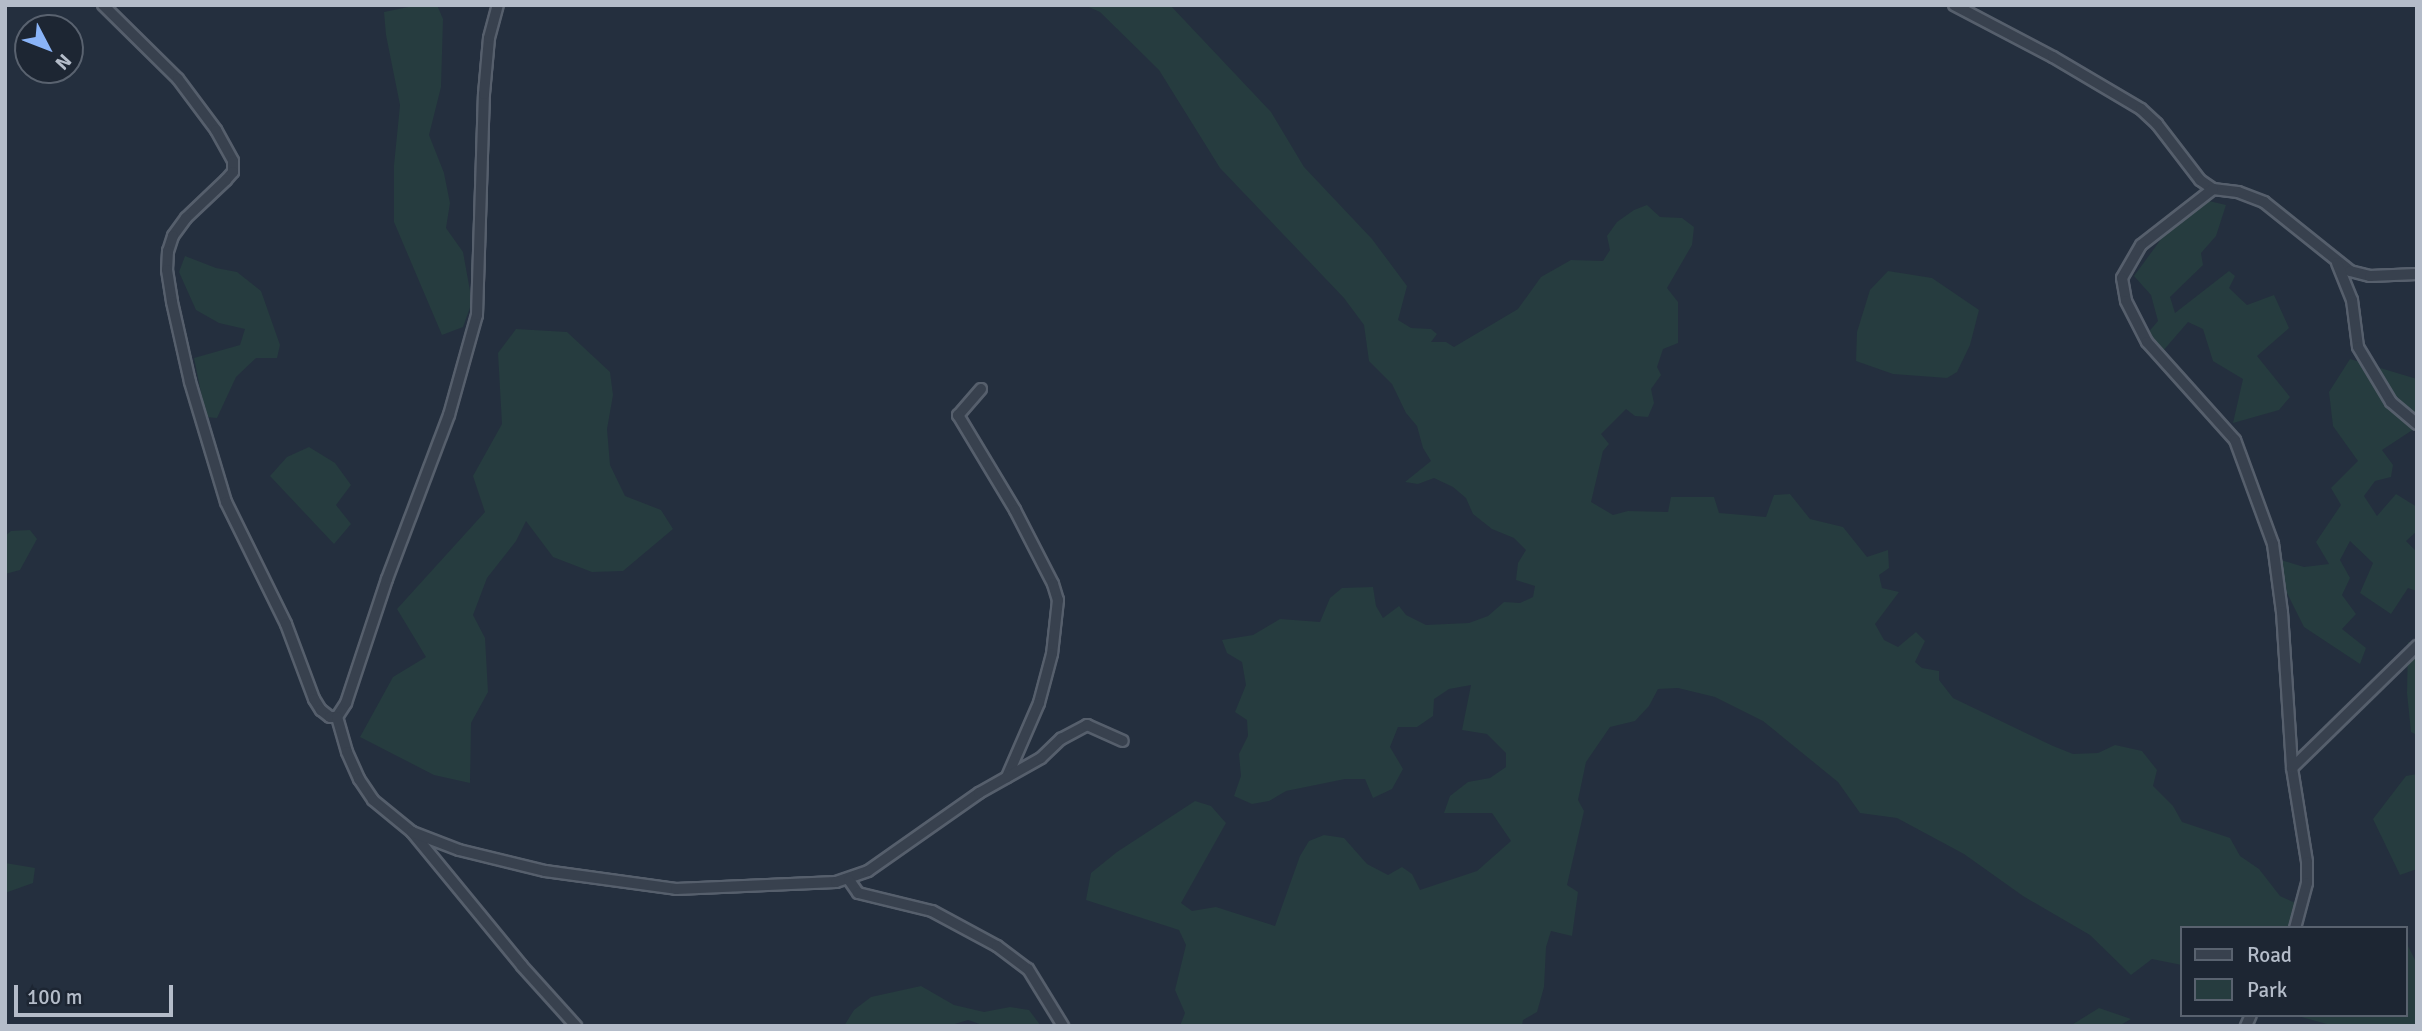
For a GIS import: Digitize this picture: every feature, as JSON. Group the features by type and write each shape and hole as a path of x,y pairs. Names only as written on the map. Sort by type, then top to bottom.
{"street":[{"path":"103,5 178,79 216,130 233,161 233,172 186,218 173,236 168,251 167,270 172,302 190,382 226,502 286,624 314,699 330,717 337,717"},
{"path":"498,5 489,38 484,94 477,315 449,415 387,579 346,703 337,717 347,752 359,779 373,800 412,832 522,966 576,1026"},
{"path":"1954,5 2053,57 2141,109 2157,124 2193,172 2213,189 2238,192 2264,202 2357,274 2417,274"},
{"path":"2213,189 2141,245 2122,278 2126,301 2147,342 2235,440 2273,544 2282,612 2292,768 2307,862 2307,883 2296,926"},
{"path":"2336,259 2352,300 2358,346 2376,373 2390,402 2417,424"},
{"path":"981,389 958,415 1020,520 1053,584 1058,600 1052,654 1039,703 1007,777"},
{"path":"2292,768 2417,646"},
{"path":"412,832 459,850 545,871 676,889 849,880 868,871 979,793 1087,725 1123,741"},
{"path":"849,880 858,893 932,911 997,946 1028,969 1063,1026"}],"green space":[{"path":"418,5 437,5 443,19 441,87 429,135 444,173 450,203 446,228 463,252 472,302 463,327 442,335 394,222 394,165 400,105 384,12"},
{"path":"1084,5 1170,5 1271,112 1304,167 1372,239 1407,286 1398,320 1411,328 1431,329 1437,334 1431,342 1446,342 1454,347 1518,309 1541,277 1571,260 1603,261 1610,250 1607,236 1617,222 1634,210 1647,205 1660,217 1682,218 1694,227 1692,245 1667,288 1678,302 1678,343 1663,349 1657,367 1661,375 1651,389 1654,403 1648,417 1635,416 1626,409 1601,434 1609,444 1603,451 1591,502 1613,515 1628,511 1668,512 1671,497 1714,497 1719,513 1766,517 1774,495 1790,494 1810,519 1843,527 1867,557 1888,550 1889,568 1879,575 1882,588 1899,592 1875,624 1884,640 1898,647 1916,632 1925,641 1915,662 1922,668 1939,671 1939,680 1953,698 2053,746 2073,754 2098,753 2115,745 2142,751 2157,770 2153,786 2173,806 2182,822 2230,838 2240,856 2259,869 2280,896 2302,906 2292,926 2180,926 2180,965 2152,959 2131,975 2090,935 2023,896 1964,854 1897,818 1860,813 1838,782 1763,721 1715,697 1678,688 1658,689 1649,706 1635,721 1610,727 1586,762 1578,800 1584,811 1567,885 1578,892 1572,936 1551,931 1546,947 1544,987 1537,1012 1523,1020 1522,1026 1180,1026 1185,1013 1175,990 1186,945 1179,930 1086,900 1091,873 1117,852 1195,801 1211,806 1226,823 1181,903 1192,911 1216,907 1275,926 1300,856 1309,841 1324,835 1344,838 1367,864 1388,875 1402,867 1412,874 1420,890 1477,871 1511,841 1492,813 1444,813 1450,796 1468,782 1490,778 1506,767 1506,753 1487,734 1462,730 1471,685 1449,689 1434,699 1433,716 1417,727 1398,727 1390,747 1403,769 1392,789 1373,798 1365,779 1345,779 1286,791 1269,801 1252,804 1234,796 1241,776 1239,754 1248,736 1247,720 1235,712 1246,685 1242,662 1227,653 1222,640 1253,635 1280,619 1320,622 1330,598 1342,588 1373,587 1376,606 1383,618 1399,606 1406,615 1426,625 1469,623 1488,616 1504,602 1520,603 1533,597 1535,586 1516,580 1518,563 1526,550 1514,538 1492,529 1473,514 1466,498 1453,487 1434,478 1418,484 1405,482 1431,461 1423,448 1417,426 1406,413 1392,384 1369,361 1364,325 1344,298 1220,168 1159,70 1100,12"},
{"path":"2192,197 2226,205 2216,236 2201,253 2203,265 2170,297 2175,313 2229,271 2235,276 2229,288 2247,305 2274,295 2289,328 2257,356 2290,397 2279,410 2233,423 2243,379 2213,361 2203,329 2188,322 2162,352 2146,335 2158,321 2151,295 2134,276"},
{"path":"185,256 216,268 237,272 261,291 280,345 277,358 256,358 236,377 217,418 206,417 194,358 240,345 245,329 219,323 196,310 179,272"},
{"path":"1888,271 1932,278 1979,310 1970,345 1957,372 1947,378 1893,374 1856,361 1857,332 1870,290"},
{"path":"516,329 567,332 610,372 613,395 607,429 610,465 625,496 661,510 673,529 623,571 592,572 553,557 526,521 516,541 487,578 473,615 485,638 488,692 471,723 470,783 434,775 360,737 393,677 426,657 397,609 485,512 473,476 502,424 498,353"},
{"path":"2350,359 2417,379 2417,427 2382,450 2393,465 2391,477 2375,481 2364,496 2377,516 2396,494 2417,507 2417,531 2406,541 2417,552 2417,591 2408,588 2391,614 2360,593 2373,563 2350,541 2340,560 2350,578 2342,595 2356,614 2342,629 2366,648 2360,664 2304,627 2287,593 2281,560 2304,567 2329,564 2316,542 2341,505 2331,488 2358,461 2333,426 2329,392"},
{"path":"309,447 335,463 351,485 336,505 351,524 334,544 270,476 287,457"},
{"path":"30,530 37,539 20,570 5,574 5,536 11,531"},
{"path":"2408,642 2417,645 2417,735 2411,732 2407,693"},
{"path":"2417,774 2417,869 2400,875 2373,819 2406,776"},
{"path":"5,863 35,868 33,883 5,893"},
{"path":"2408,946 2417,964 2417,1026 2334,1026 2301,1017 2408,1017"},
{"path":"921,986 954,1005 984,1012 1010,1007 1029,1010 1041,1026 985,1026 968,1020 948,1026 844,1026 854,1010 871,997"},
{"path":"2099,1008 2131,1019 2119,1026 2070,1026"}]}
